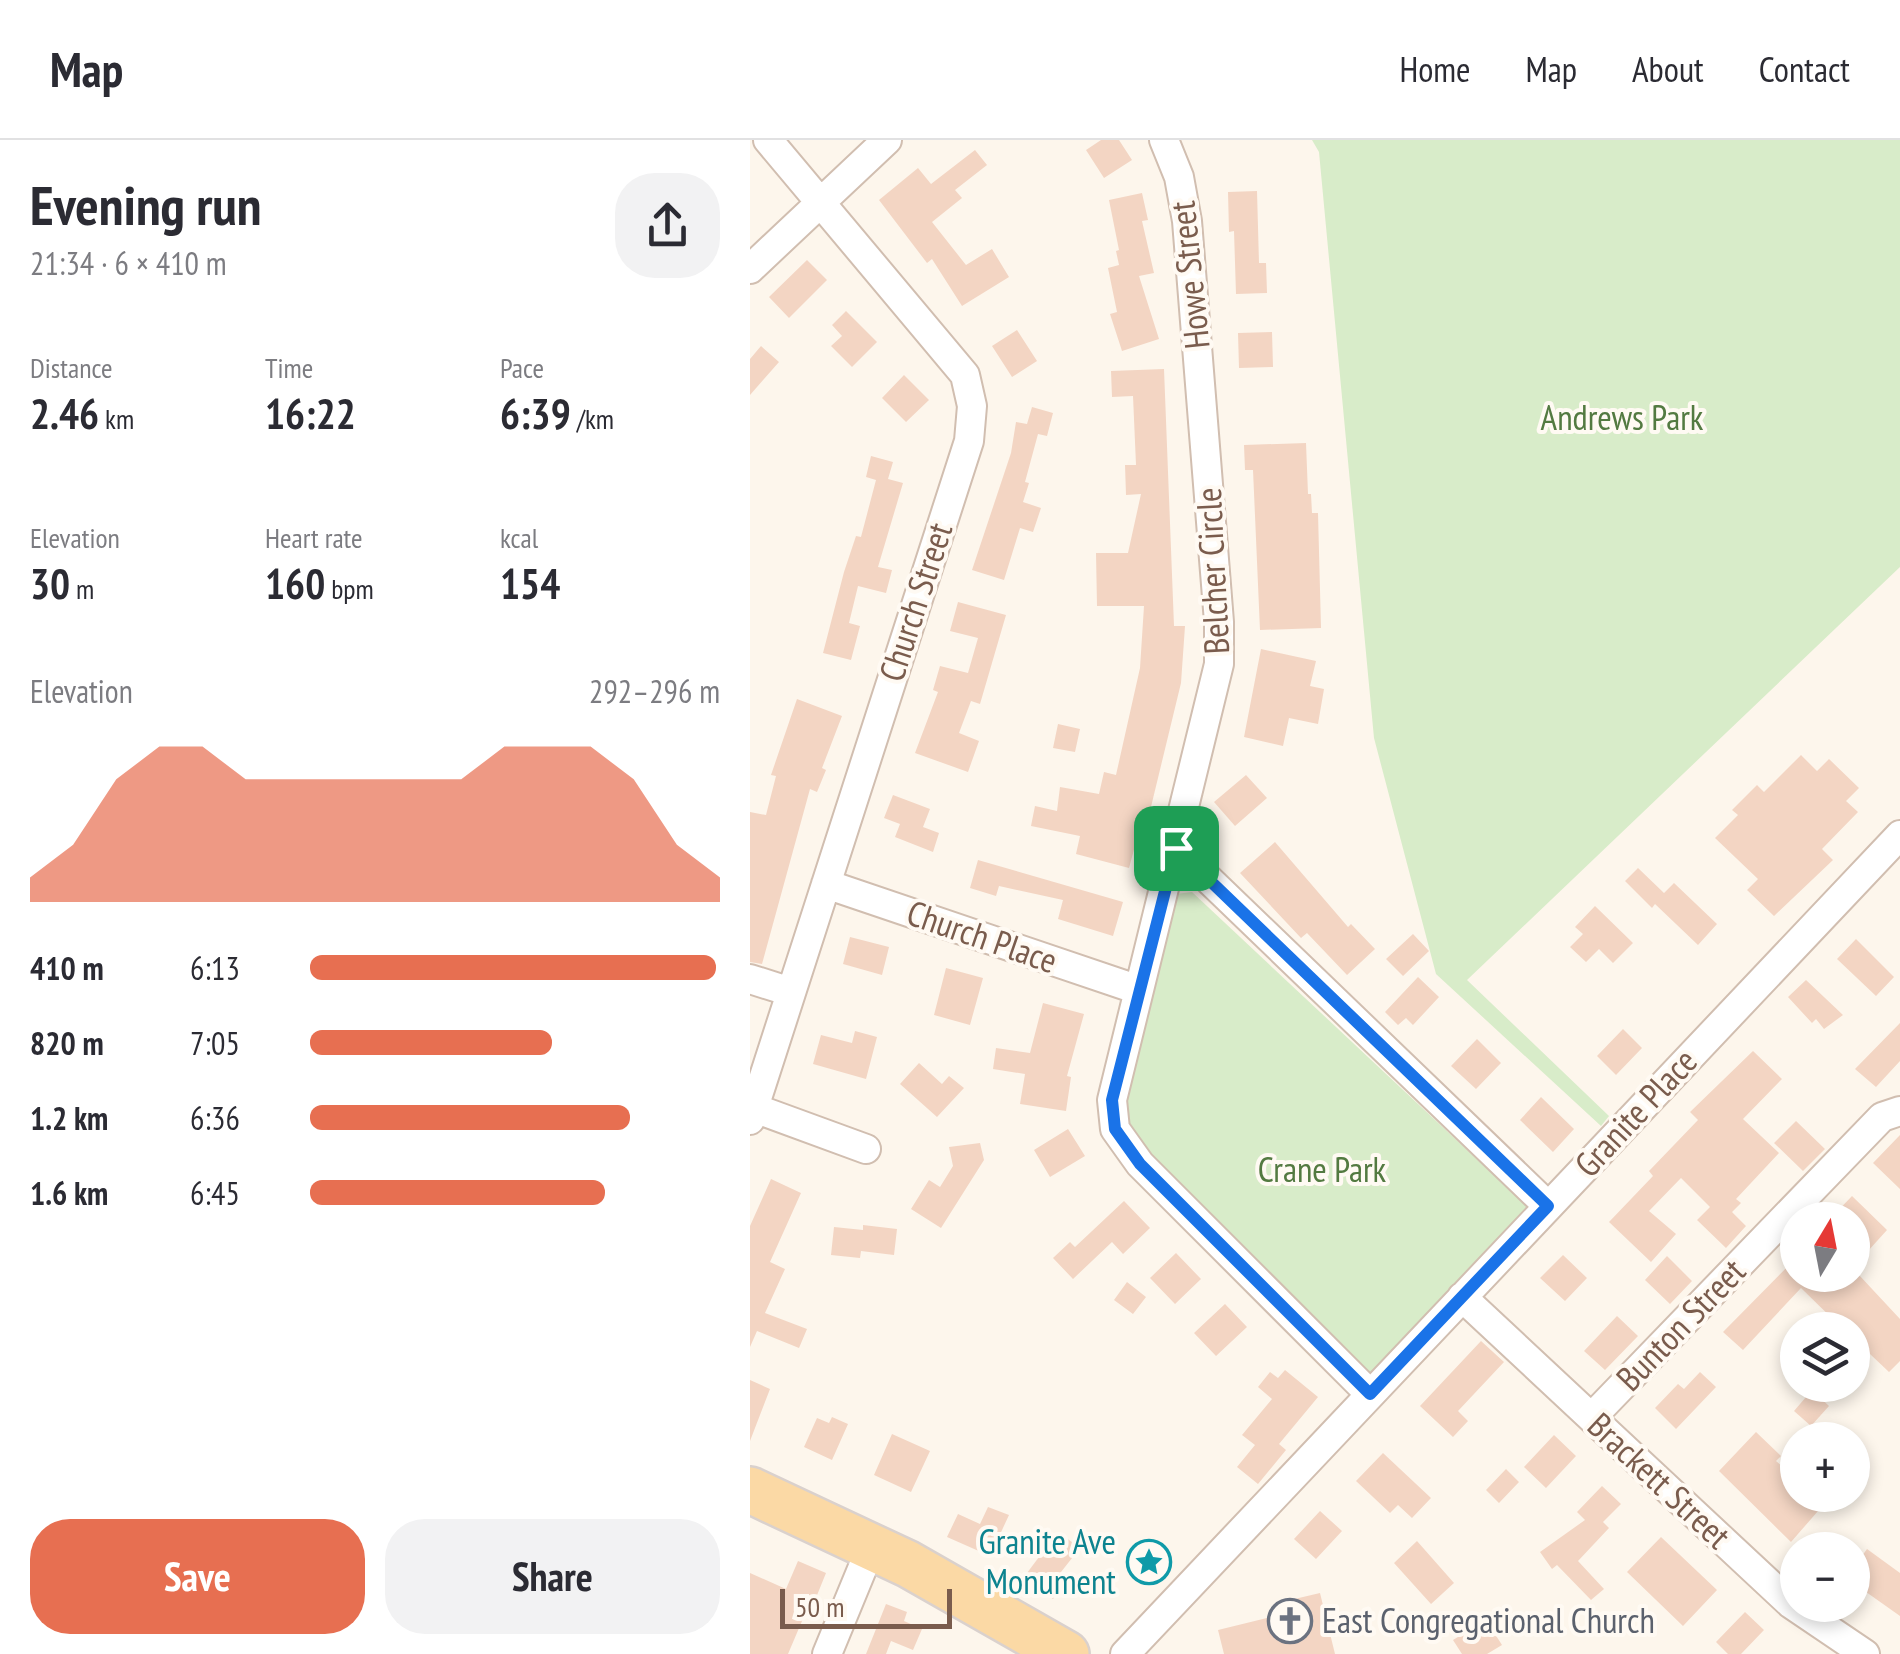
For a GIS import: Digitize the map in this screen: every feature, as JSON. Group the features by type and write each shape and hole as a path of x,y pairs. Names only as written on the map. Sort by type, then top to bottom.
{"main road":[{"path":"750,1490 872,1546 1066,1654"}],"street":[{"name":"Church Street","path":"752,1114 969,441 972,406 965,375 768,140"},
{"path":"750,269 887,140"},
{"name":"Howe Street","path":"1164,140 1184,198 1202,413"},
{"name":"Belcher Circle","path":"1202,413 1220,622 1219,664 1112,1100 1115,1129 1140,1164 1370,1394"},
{"name":"Granite Place","path":"1125,1654 1900,835"},
{"path":"1176,848 1548,1206"},
{"name":"Church Place","path":"826,884 1139,990"},
{"path":"750,979 791,992"},
{"name":"Bunton Street","path":"1592,1417 1882,1117 1900,1111"},
{"path":"752,1114 866,1149"},
{"name":"Brackett Street","path":"1462,1297 1790,1604 1865,1654"},
{"path":"827,1654 872,1546"}],"green space":[{"name":"Andrews Park","path":"1312,140 1900,140 1900,567 1467,980 1609,1116 1601,1126 1436,974 1374,738 1319,152"},
{"name":"Crane Park","path":"1192,892 1528,1207 1371,1375 1124,1136 1119,1104 1176,894"}],"building":[{"path":"1101,140 1119,140 1132,160 1104,178 1086,150"},
{"path":"975,150 987,165 955,190 962,198 932,222 966,265 992,249 1009,277 962,306 932,259 927,263 879,200 918,168 931,184"},
{"path":"1257,191 1259,263 1266,263 1267,293 1236,294 1228,192"},
{"path":"1142,193 1148,220 1142,221 1154,273 1139,276 1159,339 1122,351 1110,314 1117,312 1108,268 1119,265 1119,250 1109,200"},
{"path":"807,260 827,280 789,318 769,297"},
{"path":"846,311 877,342 852,367 831,346 842,336 832,325"},
{"path":"1017,330 1037,361 1012,377 992,346"},
{"path":"1272,332 1273,367 1239,368 1238,333"},
{"path":"761,346 779,362 750,395 750,359"},
{"path":"1164,369 1174,626 1185,626 1181,683 1150,811 1145,809 1129,868 1076,854 1080,836 1031,826 1035,806 1057,811 1060,787 1099,794 1104,772 1116,775 1140,668 1144,606 1097,606 1096,553 1128,553 1141,494 1126,495 1125,465 1136,465 1133,396 1112,397 1111,371"},
{"path":"904,375 929,400 906,422 882,398"},
{"path":"1032,407 1053,413 1047,436 1038,434 1025,482 1029,483 1023,502 1041,508 1033,532 1020,528 1004,580 972,570 1011,453 1016,422 1027,424"},
{"path":"1306,443 1308,494 1312,513 1318,513 1321,628 1260,630 1253,470 1245,470 1244,445"},
{"path":"871,456 893,462 888,479 903,483 878,567 892,570 886,593 858,586 849,623 860,626 851,660 823,653 844,572 856,536 861,537 876,480 866,477"},
{"path":"958,602 1006,615 980,704 971,701 959,733 979,741 968,772 915,753 938,692 933,690 940,666 968,673 978,638 950,631"},
{"path":"1261,649 1316,661 1310,686 1324,689 1318,724 1289,718 1283,746 1244,737"},
{"path":"797,699 842,716 817,792 810,789 762,964 750,962 750,812 766,815 776,776 771,775"},
{"path":"1058,724 1080,729 1075,752 1053,748"},
{"path":"1801,755 1817,771 1829,759 1859,788 1846,801 1858,812 1822,849 1833,860 1774,916 1747,890 1758,879 1715,838 1738,815 1732,810 1757,785 1764,792"},
{"path":"1246,775 1267,798 1235,826 1214,802"},
{"path":"893,795 930,809 923,827 939,833 933,852 895,837 900,824 884,818"},
{"path":"1275,842 1348,927 1351,924 1375,949 1347,975 1307,933 1301,938 1240,873"},
{"path":"978,860 1123,902 1113,936 1058,919 1063,900 999,886 996,896 970,888"},
{"path":"1638,868 1664,893 1674,883 1717,924 1698,945 1625,881"},
{"path":"1595,906 1633,943 1613,963 1599,949 1586,962 1570,947 1583,934 1575,927"},
{"path":"1413,934 1429,951 1403,976 1386,959"},
{"path":"850,937 889,947 882,975 843,964"},
{"path":"1856,939 1894,977 1876,996 1837,959"},
{"path":"946,968 983,978 970,1025 934,1015"},
{"path":"1418,977 1439,997 1413,1025 1406,1018 1398,1025 1385,1012"},
{"path":"1806,980 1843,1015 1824,1029 1816,1019 1812,1023 1788,997"},
{"path":"1043,1003 1084,1014 1067,1076 1071,1077 1066,1111 1020,1104 1025,1074 993,1069 996,1048 1030,1053"},
{"path":"1900,1023 1900,1061 1876,1087 1855,1069"},
{"path":"1623,1029 1642,1048 1616,1075 1597,1056"},
{"path":"855,1031 877,1037 866,1079 813,1064 821,1035 852,1043"},
{"path":"1477,1039 1501,1063 1476,1089 1451,1066"},
{"path":"1753,1051 1782,1079 1743,1119 1779,1153 1736,1199 1741,1203 1732,1212 1746,1226 1726,1248 1697,1220 1710,1207 1681,1178 1649,1211 1676,1234 1651,1262 1609,1222 1653,1176 1649,1171 1698,1120 1690,1112"},
{"path":"919,1063 942,1084 949,1076 964,1088 937,1117 900,1084"},
{"path":"1541,1097 1574,1129 1553,1152 1520,1120"},
{"path":"1796,1121 1825,1149 1803,1171 1774,1143"},
{"path":"1068,1129 1085,1156 1050,1177 1034,1150"},
{"path":"1900,1135 1900,1189 1873,1163"},
{"path":"980,1143 984,1160 941,1228 911,1209 929,1180 940,1187 953,1166 949,1147"},
{"path":"771,1179 801,1193 770,1262 785,1269 765,1313 807,1329 799,1348 757,1331 750,1347 750,1226"},
{"path":"1124,1201 1150,1228 1123,1254 1112,1242 1073,1279 1053,1258 1070,1242 1075,1247"},
{"path":"1870,1213 1887,1230 1870,1249"},
{"path":"863,1225 897,1229 894,1255 861,1251 860,1258 831,1255 834,1227 863,1230"},
{"path":"1176,1253 1201,1279 1175,1304 1150,1278"},
{"path":"1563,1255 1587,1278 1565,1301 1540,1278"},
{"path":"1667,1256 1692,1281 1670,1304 1645,1280"},
{"path":"1780,1274 1780,1292 1797,1292 1743,1350 1723,1332"},
{"path":"1127,1282 1146,1297 1133,1314 1114,1300"},
{"path":"1870,1287 1900,1319 1900,1361 1889,1372 1870,1354 1870,1312 1826,1312 1805,1292 1870,1292"},
{"path":"1225,1304 1247,1327 1216,1356 1194,1333"},
{"path":"1617,1316 1638,1336 1605,1370 1584,1351"},
{"path":"1481,1341 1504,1362 1458,1411 1468,1421 1453,1437 1420,1406"},
{"path":"1285,1370 1318,1397 1279,1444 1286,1450 1258,1484 1237,1467 1255,1445 1242,1435 1272,1399 1258,1387 1270,1372 1278,1378"},
{"path":"1700,1372 1716,1387 1676,1429 1655,1408 1678,1384 1684,1389"},
{"path":"750,1380 770,1389 750,1441"},
{"path":"1802,1402 1825,1402 1829,1406 1815,1422 1806,1422 1794,1411"},
{"path":"832,1417 848,1424 832,1460 804,1447 817,1418 829,1423"},
{"path":"1756,1432 1780,1455 1776,1461 1780,1464 1780,1512 1817,1512 1800,1532 1781,1532 1719,1471"},
{"path":"892,1434 930,1451 911,1492 874,1475"},
{"path":"1554,1435 1576,1456 1546,1488 1524,1467"},
{"path":"1383,1453 1431,1498 1412,1518 1398,1505 1390,1513 1356,1481"},
{"path":"1506,1469 1519,1482 1499,1503 1486,1490"},
{"path":"1602,1486 1621,1504 1603,1522 1609,1528 1578,1561 1604,1589 1591,1600 1557,1565 1552,1569 1540,1552 1585,1520 1577,1512"},
{"path":"988,1507 1009,1515 990,1556 947,1537 958,1514 980,1524"},
{"path":"1320,1511 1342,1531 1316,1559 1294,1539"},
{"path":"1065,1537 1080,1548 1061,1572 1069,1578 1053,1599 1024,1577 1048,1545 1054,1550"},
{"path":"1661,1537 1717,1590 1683,1626 1627,1572"},
{"path":"1417,1541 1454,1583 1431,1604 1394,1563"},
{"path":"1870,1551 1900,1573 1900,1616 1870,1595"},
{"path":"798,1561 826,1573 809,1615 805,1614 788,1654 750,1654 750,1573 786,1589"},
{"name":"East Congregational Church","path":"1320,1593 1335,1654 1224,1654 1218,1630 1287,1613 1286,1601"},
{"path":"886,1604 907,1612 904,1621 922,1629 913,1650 891,1641 886,1654 866,1654"},
{"path":"1745,1612 1764,1630 1741,1654 1728,1654 1716,1642"},
{"path":"1486,1620 1502,1645 1487,1654 1462,1654 1453,1640"}],"place":[{"name":"Granite Ave Monument","path":"1149,1562"},
{"name":"East Congregational Church","path":"1290,1621"}],"route":[{"path":"1176,848 1548,1206 1370,1394 1140,1164 1115,1129 1112,1100 1176,848"}]}
